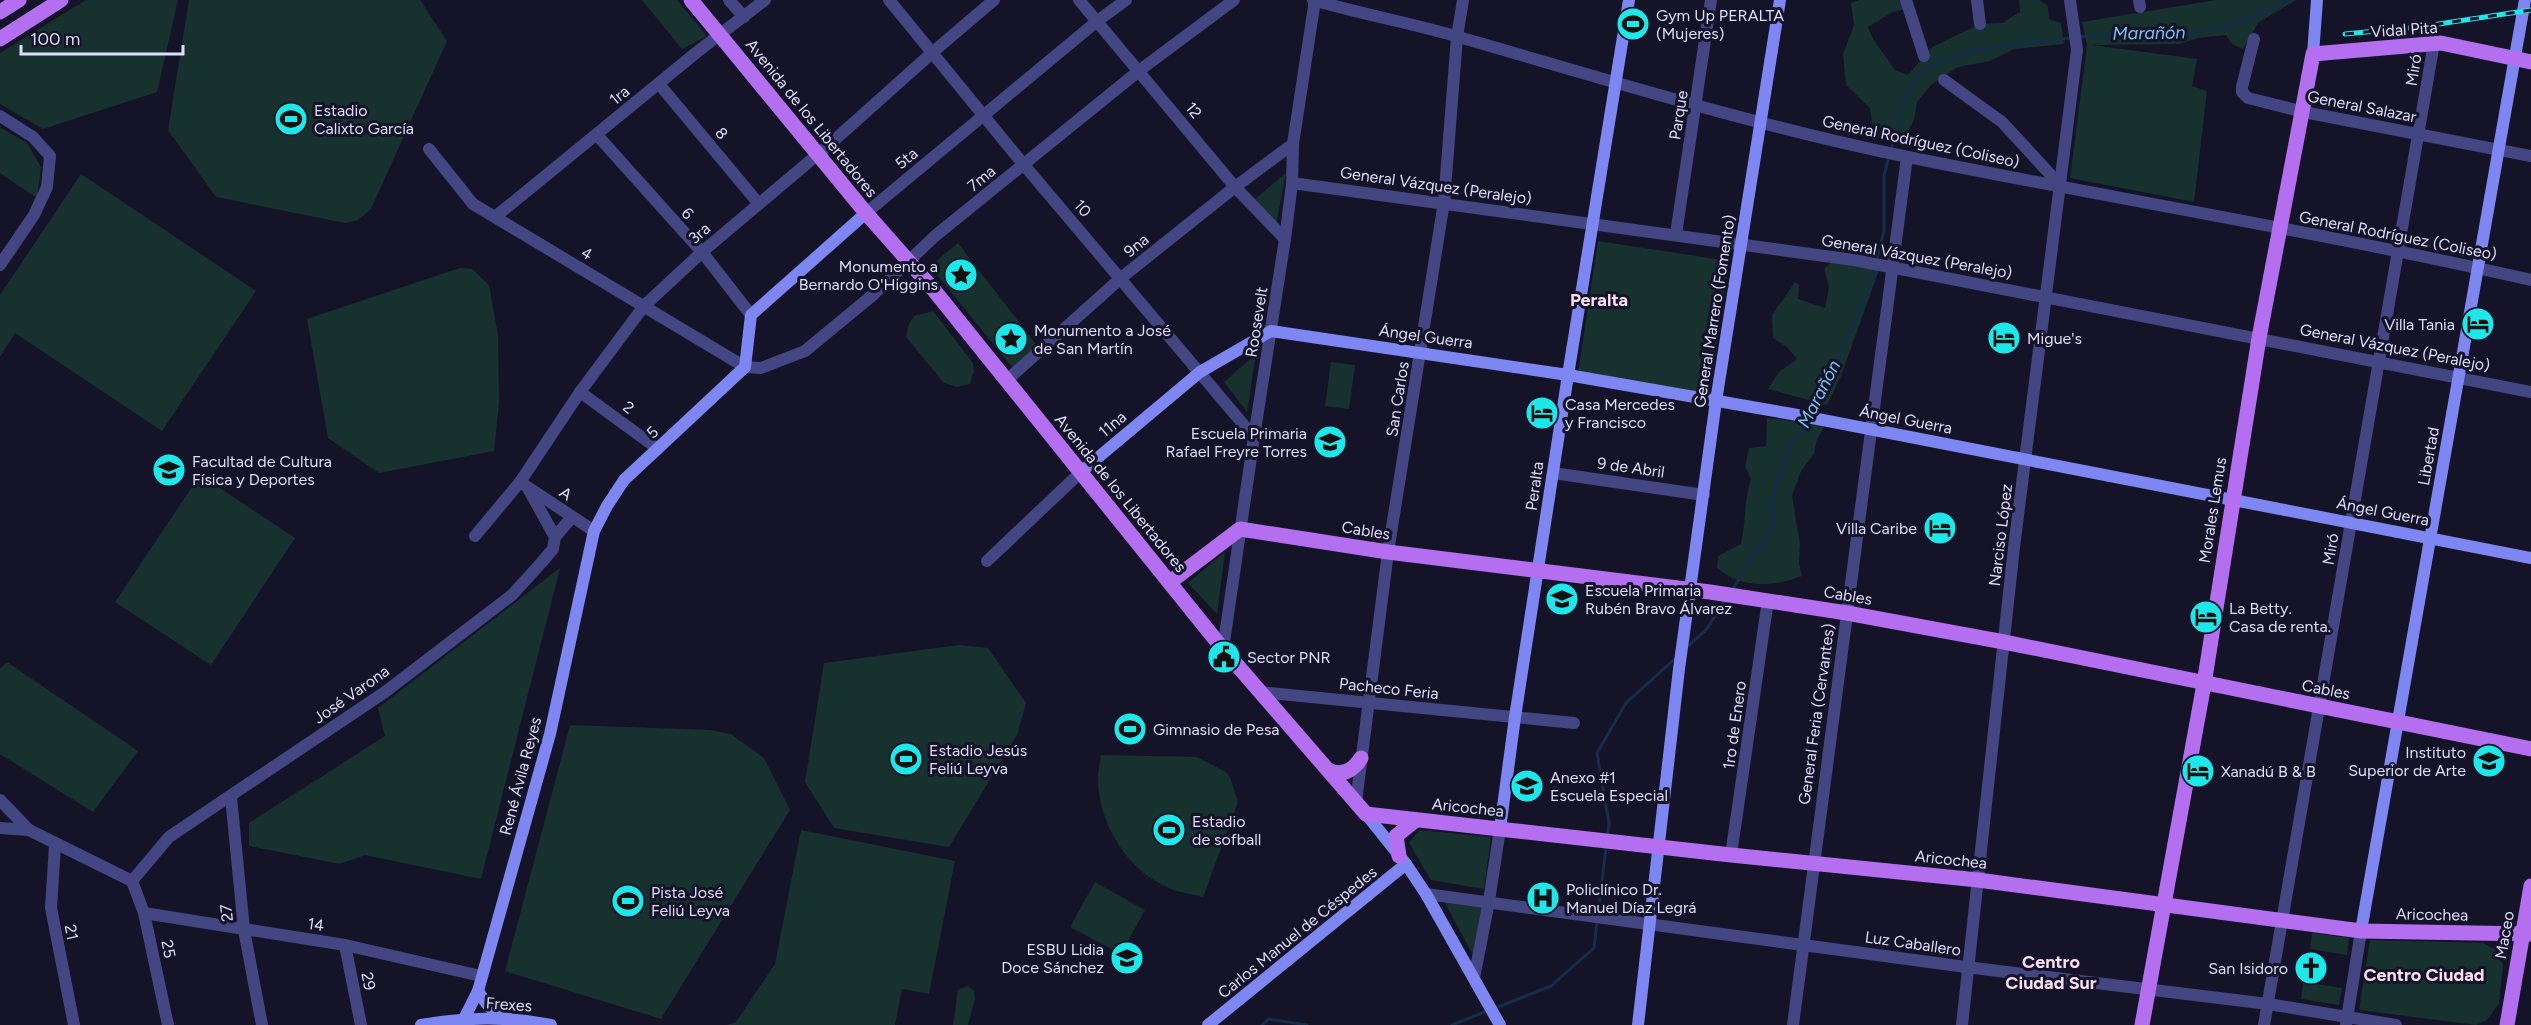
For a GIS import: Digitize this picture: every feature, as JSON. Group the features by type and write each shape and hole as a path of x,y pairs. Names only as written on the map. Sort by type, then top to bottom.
{"main road":[{"path":"0,12 19,0"},
{"path":"0,39 61,0"},
{"name":"Avenida de los Libertadores","path":"691,0 1082,471 1223,649 1366,814"},
{"name":"Vidal Pita","path":"2313,54 2441,43 2531,62"},
{"name":"Morales Lemus","path":"2142,1025 2204,684 2259,338 2282,228 2313,54"},
{"path":"1170,582 1240,529"},
{"name":"Cables","path":"1240,529 1389,552 1690,589 1847,613 2004,642 2531,749"},
{"path":"1328,770 1336,774 1345,773 1353,769 1361,758"},
{"name":"Aricochea","path":"1366,814 1978,880 2281,918 2361,931 2527,934"},
{"path":"1403,860 1396,836 1399,831 1416,820"},
{"name":"Maceo","path":"2505,1022 2527,934 2531,886"}],"street":[{"path":"729,0 744,17"},
{"name":"1ra","path":"495,217 765,0"},
{"name":"10","path":"889,0 1024,165 1254,437"},
{"name":"3ra","path":"475,536 523,484 580,392 644,306 702,252 994,0"},
{"name":"12","path":"1079,0 1140,70 1235,187 1285,239"},
{"name":"5ta","path":"752,315 866,213 1096,22 1126,0"},
{"name":"7ma","path":"745,367 761,368 805,351 874,294 908,261 1140,70 1234,0"},
{"name":"General Rodríguez (Coliseo)","path":"1314,0 1457,37 1615,84 1760,123 1907,157 2399,251 2531,280"},
{"name":"Roosevelt","path":"1223,649 1285,239 1292,183 1293,144 1314,0"},
{"name":"San Carlos","path":"1356,802 1389,552 1444,202 1457,37 1463,0"},
{"name":"Peralta","path":"1474,978 1489,901 1568,375 1629,0"},
{"name":"Parque","path":"1676,234 1711,0"},
{"name":"General Marrero (Fomento)","path":"1660,846 1679,668 1716,401 1780,0"},
{"path":"1906,0 1924,56"},
{"path":"1977,0 1980,24"},
{"name":"Narciso López","path":"1962,1025 2004,642 2077,50 2070,0"},
{"name":"Morales Lemus","path":"2313,54 2317,0"},
{"name":"Libertad","path":"2347,1021 2525,0"},
{"name":"General Salazar","path":"2254,39 2242,92 2248,98 2304,112 2531,156"},
{"name":"Miró","path":"2264,1025 2434,43"},
{"path":"1944,80 2002,123 2061,186"},
{"name":"8","path":"659,84 759,204"},
{"path":"0,116 33,137 50,156 47,188 34,215 0,265"},
{"name":"6","path":"597,135 702,252 752,315"},
{"name":"9na","path":"1006,380 1121,278 1293,144"},
{"name":"4","path":"429,149 473,204 745,367"},
{"name":"General Feria (Cervantes)","path":"1793,1025 1907,157"},
{"name":"General Vázquez (Peralejo)","path":"1292,183 1676,234 1891,266 2531,392"},
{"path":"745,367 752,315"},
{"name":"Ángel Guerra","path":"1272,331 1568,375 1792,414 2531,558"},
{"name":"11na","path":"987,561 1082,471 1200,372 1272,331"},
{"name":"5","path":"594,531 624,480 745,367"},
{"name":"2","path":"580,392 658,449"},
{"name":"9 de Abril","path":"1553,472 1704,495"},
{"path":"523,484 555,537"},
{"name":"A","path":"523,484 594,531"},
{"name":"José Varona","path":"132,881 169,837 385,692 512,595 552,549 555,537 572,517"},
{"name":"René Ávila Reyes","path":"462,1021 478,991 550,734 594,531"},
{"name":"1ro de Enero","path":"1731,855 1768,600"},
{"name":"Pacheco Feria","path":"1260,692 1574,723"},
{"name":"27","path":"231,797 244,930 262,1025"},
{"path":"1,807 29,831 132,881"},
{"name":"Avenida de los Libertadores","path":"1366,814 1403,860 1426,894 1500,1025"},
{"path":"0,828 29,831"},
{"name":"21","path":"55,845 51,908 74,1025"},
{"path":"1638,1025 1660,846"},
{"name":"Carlos Manuel de Céspedes","path":"1211,1024 1403,860"},
{"name":"25","path":"132,881 144,913 168,1025"},
{"name":"Luz Caballero","path":"1426,894 1969,967 2268,1004 2347,1021 2396,1025"},
{"name":"14","path":"144,913 345,945 481,976"},
{"name":"29","path":"345,945 361,1025"},
{"path":"478,991 486,1004 496,1013 522,1020"},
{"name":"Frexes","path":"421,1025 462,1021 522,1020 551,1025"}],"green space":[{"path":"86,0 178,0 157,92 43,129 0,104 0,53"},
{"name":"Estadio Calixto García","path":"189,0 420,0 447,41 371,209 358,220 345,223 216,197 168,130"},
{"path":"642,0 677,0 707,36 682,49"},
{"path":"1859,0 1912,0 1914,6 1893,12 1868,27 1873,39 1895,70 1908,75 1932,47 1980,24 2002,23 2020,12 2019,0 2039,0 2048,6 2049,19 2061,23 2064,44 2014,49 1990,61 1958,67 1931,85 1917,102 1914,120 1902,141 1874,137 1870,108 1846,85 1843,54 1854,25 1851,3"},
{"path":"2216,0 2296,0 2258,23 2243,49 2232,44 2226,35 2198,38 2180,44 2092,45 2197,59 2192,86 2207,91 2194,202 2070,178 2087,45 2082,22"},
{"path":"0,127 27,143 41,167 37,198 0,173"},
{"path":"1286,173 1276,225 1255,199"},
{"path":"81,174 256,291 162,431 15,333 0,357 0,295"},
{"path":"1598,241 1729,261 1709,394 1578,373"},
{"path":"958,243 1042,352 1016,372 933,270 935,262"},
{"path":"1831,262 1879,270 1841,376 1827,405 1768,389 1779,372 1797,359 1787,347 1773,338 1772,315 1795,282 1799,285 1798,299 1825,308 1829,287 1824,269"},
{"path":"460,268 472,269 489,285 498,335 499,402 494,451 379,473 328,438 307,319"},
{"path":"933,311 973,363 974,371 970,384 957,387 944,383 906,337 908,326 914,316"},
{"path":"1256,354 1247,412 1224,382"},
{"path":"1331,362 1355,365 1349,409 1325,406"},
{"path":"1767,418 1825,425 1817,439 1814,454 1801,471 1792,496 1800,544 1799,564 1802,576 1769,584 1758,584 1737,580 1717,568 1718,556 1741,544 1751,479 1745,466 1749,448 1766,446"},
{"path":"200,475 295,538 211,665 115,602"},
{"path":"1225,552 1217,614 1188,583"},
{"path":"560,568 481,879 365,855 340,864 249,846 249,823 385,736 378,708"},
{"name":"Estadio Jesús Feliú Leyva","path":"959,645 988,648 1026,703 1017,735 949,847 834,828 805,782 824,663"},
{"path":"7,662 138,751 93,812 0,754 0,669"},
{"name":"Pista José Feliú Leyva","path":"570,725 711,730 731,734 764,758 790,810 661,1019 505,971"},
{"name":"Estadio de sofball","path":"1101,755 1197,757 1226,772 1230,777 1238,802 1203,897 1175,890 1156,881 1130,860 1111,831 1104,815 1098,779"},
{"path":"801,830 955,861 929,994 902,989 895,1025 727,1025 736,1022 775,964"},
{"path":"1419,830 1491,837 1484,889 1431,880 1409,843"},
{"path":"1095,882 1145,910 1121,954 1070,927"},
{"path":"1445,903 1482,907 1473,955"},
{"path":"2312,933 2349,938 2347,955 2310,949"},
{"path":"2370,940 2483,943 2496,950 2503,965 2499,1003 2487,1020 2476,1025 2359,1010"},
{"path":"2303,982 2342,988 2339,1005 2301,999"},
{"path":"968,986 974,991 975,999 968,1025 953,1025 958,990"}],"waterway":[{"name":"Marañón","path":"2077,37 2182,33 2221,28 2267,11 2288,0"},
{"name":"Marañón","path":"1891,150 1908,90 1923,72 1940,62 1985,49 2071,38"},
{"name":"Marañón","path":"1876,262 1884,231 1884,176 1889,156"},
{"name":"Marañón","path":"1813,414 1869,288 1874,268"},
{"name":"Marañón","path":"1732,590 1771,529 1774,493 1792,441 1807,427 1810,420"},
{"name":"Marañón","path":"1686,648 1706,630 1725,600"},
{"name":"Marañón","path":"1607,838 1609,823 1597,753 1626,703 1677,657"},
{"name":"Marañón","path":"1598,915 1606,847"},
{"name":"Marañón","path":"1493,1009 1551,986 1594,948 1597,922"},
{"name":"Marañón","path":"1452,1025 1487,1011"},
{"path":"1262,1025 1269,1019 1307,1025"}],"railway":[{"path":"2345,34 2419,27 2531,10"}],"place":[{"name":"Gym Up PERALTA (Mujeres)","path":"1633,24"},
{"name":"Estadio Calixto García","path":"291,119"},
{"name":"Monumento a Bernardo O'Higgins","path":"961,275"},
{"name":"Villa Tania","path":"2478,324"},
{"name":"Migue's","path":"2004,338"},
{"name":"Monumento a José de San Martín","path":"1011,339"},
{"name":"Casa Mercedes y Francisco","path":"1542,413"},
{"name":"Escuela Primaria Rafael Freyre Torres","path":"1330,442"},
{"name":"Facultad de Cultura Física y Deportes","path":"169,470"},
{"name":"Villa Caribe","path":"1940,528"},
{"name":"Escuela Primaria Rubén Bravo Álvarez","path":"1562,599"},
{"name":"La Betty. Casa de renta.","path":"2206,617"},
{"name":"Sector PNR","path":"1224,657"},
{"name":"Gimnasio de Pesa","path":"1130,729"},
{"name":"Estadio Jesús Feliú Leyva","path":"906,759"},
{"name":"Instituto Superior de Arte","path":"2489,761"},
{"name":"Xanadú B & B","path":"2198,771"},
{"name":"Anexo #1 Escuela Especial","path":"1527,786"},
{"name":"Estadio de sofball","path":"1169,830"},
{"name":"Policlínico Dr. Manuel Díaz Legrá","path":"1543,898"},
{"name":"Pista José Feliú Leyva","path":"628,901"},
{"name":"ESBU Lidia Doce Sánchez","path":"1127,958"},
{"name":"San Isidoro","path":"2311,968"}],"district":[{"name":"Peralta","path":"1599,300"},
{"name":"Centro Ciudad Sur","path":"2051,972"},
{"name":"Centro Ciudad","path":"2424,975"}]}
